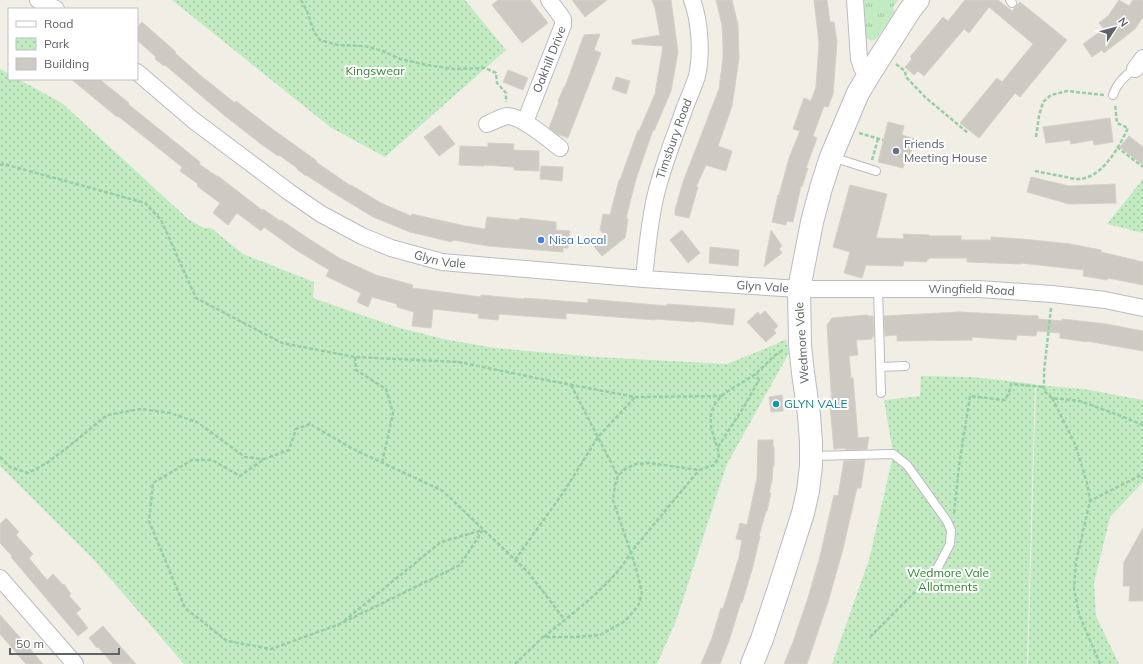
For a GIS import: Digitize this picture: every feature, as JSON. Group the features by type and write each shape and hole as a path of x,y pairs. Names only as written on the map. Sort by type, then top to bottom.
{"street":[{"name":"Oakhill Drive","path":"525,122 563,25 563,19 549,0"},
{"name":"Timsbury Road","path":"644,279 649,223 656,193 697,76 700,53 698,31 692,0"},
{"path":"855,0 859,59 862,68 870,73"},
{"name":"Wedmore Vale","path":"752,664 781,582 803,513 808,491 811,456 809,415 800,345 799,289 812,222 821,188 832,157 858,93 910,10 918,0"},
{"name":"Glyn Vale","path":"138,73 192,120 283,188 321,214 362,236 392,248 442,262 644,279 799,289"},
{"path":"487,124 506,116 514,117 525,122 560,148"},
{"name":"Wingfield Road","path":"799,289 979,289 1052,294 1105,300 1143,308"},
{"path":"0,578 75,664"}],"lane":[{"path":"1113,95 1115,88 1126,75 1139,64"},
{"path":"832,157 873,170"},
{"path":"878,289 881,393"},
{"path":"880,366 905,366"},
{"path":"811,456 893,454 907,465 947,521 950,529 950,544 936,571"}],"path":[{"path":"301,0 307,11 314,32 320,40 338,45 365,46 382,50 400,58 427,65 454,69 485,68 496,73 497,84 506,93 506,116"},
{"path":"894,63 905,71 906,77 926,97 968,133"},
{"path":"1035,171 1078,179 1089,177 1099,171 1110,159 1128,128 1117,123 1113,95 1067,91 1051,95 1043,102 1036,137"},
{"path":"844,126 883,140"},
{"path":"873,170 878,139"},
{"path":"1117,147 1143,167"},
{"path":"0,165 4,164 145,203 161,220 196,298 282,343 355,357 459,362 635,397 722,396"},
{"path":"1052,294 1044,372 1044,391 1052,398 1075,444 1087,483 1090,501 1076,562 1074,589 1079,614 1100,664"},
{"path":"543,637 600,635 625,622 638,606 642,593 636,568 613,500 618,476 625,469 636,464 649,463 699,470 714,465 720,456 710,421 712,410 722,396 755,374 777,353 788,347 800,345"},
{"path":"355,357 356,370 386,389 393,413 382,463"},
{"path":"718,446 745,405 759,380 755,374"},
{"path":"950,529 954,513 959,466 970,396 1005,400 1009,393 1011,384 1044,387"},
{"path":"571,385 618,476"},
{"path":"515,560 564,490 598,436 635,397"},
{"path":"1052,398 1080,402 1143,425"},
{"path":"0,457 10,467 28,474 47,463 107,415 141,409 170,413 196,422 245,457 264,458"},
{"path":"483,530 460,565 340,624 271,649 228,641 185,608 149,521 153,483 192,460 212,460 240,476 264,458 289,450 296,429 310,424 353,449 443,491 528,572 564,619"},
{"path":"515,664 543,637 596,594 625,562 631,552 699,470"},
{"path":"1090,501 1143,474"},
{"path":"340,624 441,542 483,530"},
{"path":"870,637 936,571"}],"green space":[{"name":"Kingswear","path":"172,0 465,0 506,50 385,157 330,127"},
{"path":"864,0 898,0 893,7 895,12 876,39 872,41 865,38"},
{"path":"0,69 8,73 8,80 20,80 62,103 188,219 204,228 211,228 243,254 314,282 313,298 400,328 443,339 495,348 596,357 727,364 786,339 789,353 727,464 676,621 657,664 184,664 94,560 0,466"},
{"path":"1143,179 1143,233 1107,224"},
{"name":"Wedmore Vale Allotments","path":"921,376 972,377 1035,384 1027,664 832,664 869,560 892,460 893,453 884,400 920,396"},
{"path":"1036,385 1084,389 1143,400 1143,482 1110,517 1094,583 1096,616 1119,664 1028,664"}],"building":[{"path":"498,0 530,0 548,23 522,43 492,5"},
{"path":"572,0 607,0 585,17"},
{"path":"652,0 671,0 678,52 671,91 654,131 653,130 636,179 626,218 628,219 625,238 602,256 592,244 604,235 600,230 603,214 610,215 619,180 638,130 639,131 655,94 663,46 632,44 632,40 660,35"},
{"path":"716,0 732,0 738,25 739,58 732,106 718,146 732,151 726,171 706,165 696,187 698,187 689,218 675,215 675,210 683,182 719,89 723,58 723,44 722,25"},
{"path":"814,0 827,0 830,22 834,22 837,42 833,94 828,107 824,106 813,136 817,138 806,168 808,168 802,187 801,186 793,222 787,221 786,225 772,222 789,158 800,131 793,129 804,98 811,101 816,87 819,43"},
{"path":"965,0 998,0 1012,11 1020,2 1067,40 1020,97 1015,93 979,138 960,123 997,78 1002,82 1033,44 989,7 969,33 964,29 924,76 918,71 914,75 905,67 912,59 910,57 943,17 948,21"},
{"path":"1119,0 1129,6 1133,0 1143,0 1143,17 1135,29 1104,53 1102,50 1092,57 1083,44 1104,29 1099,23 1108,16"},
{"path":"142,22 200,75 235,103 236,101 317,161 316,162 351,186 381,203 411,216 412,214 485,229 487,217 519,220 520,218 556,222 556,230 570,231 568,248 563,248 563,252 488,246 453,240 452,242 410,232 373,217 306,176 225,116 165,65 164,66 155,59 156,57 138,41 138,26"},
{"path":"600,34 594,50 601,53 568,138 557,134 549,128 584,35"},
{"path":"508,70 528,78 523,90 503,82"},
{"path":"616,77 630,81 626,94 612,89"},
{"path":"72,80 100,80 200,162 199,164 218,176 262,210 263,209 280,221 281,220 341,259 376,275 413,285 412,288 481,297 481,295 588,303 588,299 667,306 667,304 735,309 733,325 695,321 655,320 566,313 566,319 499,314 498,320 478,318 479,314 433,309 431,328 412,326 414,312 397,307 397,304 372,297 368,307 357,302 361,293 326,276 329,270 296,250 264,227 261,231 237,213 228,225 213,213 220,203 180,171 182,167 118,116 117,117"},
{"path":"1110,118 1113,142 1094,145 1093,140 1071,144 1070,140 1046,143 1043,127"},
{"name":"Friends Meeting House","path":"888,122 904,126 902,135 915,139 908,162 905,161 903,168 878,162"},
{"path":"440,125 455,144 439,156 424,137"},
{"path":"1129,136 1143,147 1143,165 1120,147"},
{"path":"488,143 514,144 513,150 539,151 539,171 514,170 514,167 459,165 460,146 488,147"},
{"path":"541,166 563,167 562,181 540,179"},
{"path":"1031,177 1069,186 1115,184 1116,203 1069,204 1027,192"},
{"path":"850,185 887,194 876,238 904,239 903,234 961,236 961,240 991,240 991,237 1070,244 1101,250 1101,252 1143,262 1143,285 1108,278 1107,280 1083,276 1084,270 1021,263 967,262 967,258 929,258 926,262 904,261 903,266 866,265 862,278 844,273 850,252 833,247"},
{"path":"682,230 700,253 688,263 670,240"},
{"path":"771,230 782,246 779,249 782,253 764,267"},
{"path":"710,247 739,250 738,266 709,263"},
{"path":"765,311 778,326 774,330 776,333 766,342 747,322 758,312 760,315"},
{"path":"960,312 1038,316 1038,319 1062,321 1062,319 1106,324 1143,331 1143,351 1087,341 1060,338 1060,333 1037,331 1036,336 1017,335 1016,340 972,337 972,340 897,341 897,335 885,336 884,316"},
{"path":"867,315 873,316 874,336 872,339 856,340 858,355 849,356 851,378 853,378 858,438 869,437 867,449 834,449 830,406 832,405 827,325 832,318"},
{"name":"GLYN VALE","path":"782,395 783,411 771,412 769,397"},
{"path":"758,440 773,440 774,447 774,466 767,511 742,603 741,602 720,664 701,664 712,638 721,608 723,609 739,557 742,540 736,539 740,523 747,525 757,478"},
{"path":"865,460 861,488 857,488 843,549 828,602 807,664 784,664 808,598 820,556 834,495 838,496 844,461"},
{"path":"6,518 19,532 16,535 33,554 29,558 47,580 53,574 63,585 64,584 71,594 69,596 81,609 76,613 88,628 78,636 0,543 0,524"},
{"path":"1143,528 1143,601 1129,601 1130,586 1123,586 1124,562"},
{"path":"0,615 43,664 26,664 0,634"},
{"path":"103,626 136,664 113,664 98,647 97,648 89,638"}],"place":[{"name":"Friends Meeting House","path":"896,151"},
{"name":"Nisa Local","path":"541,240"},
{"name":"GLYN VALE","path":"776,404"}]}
